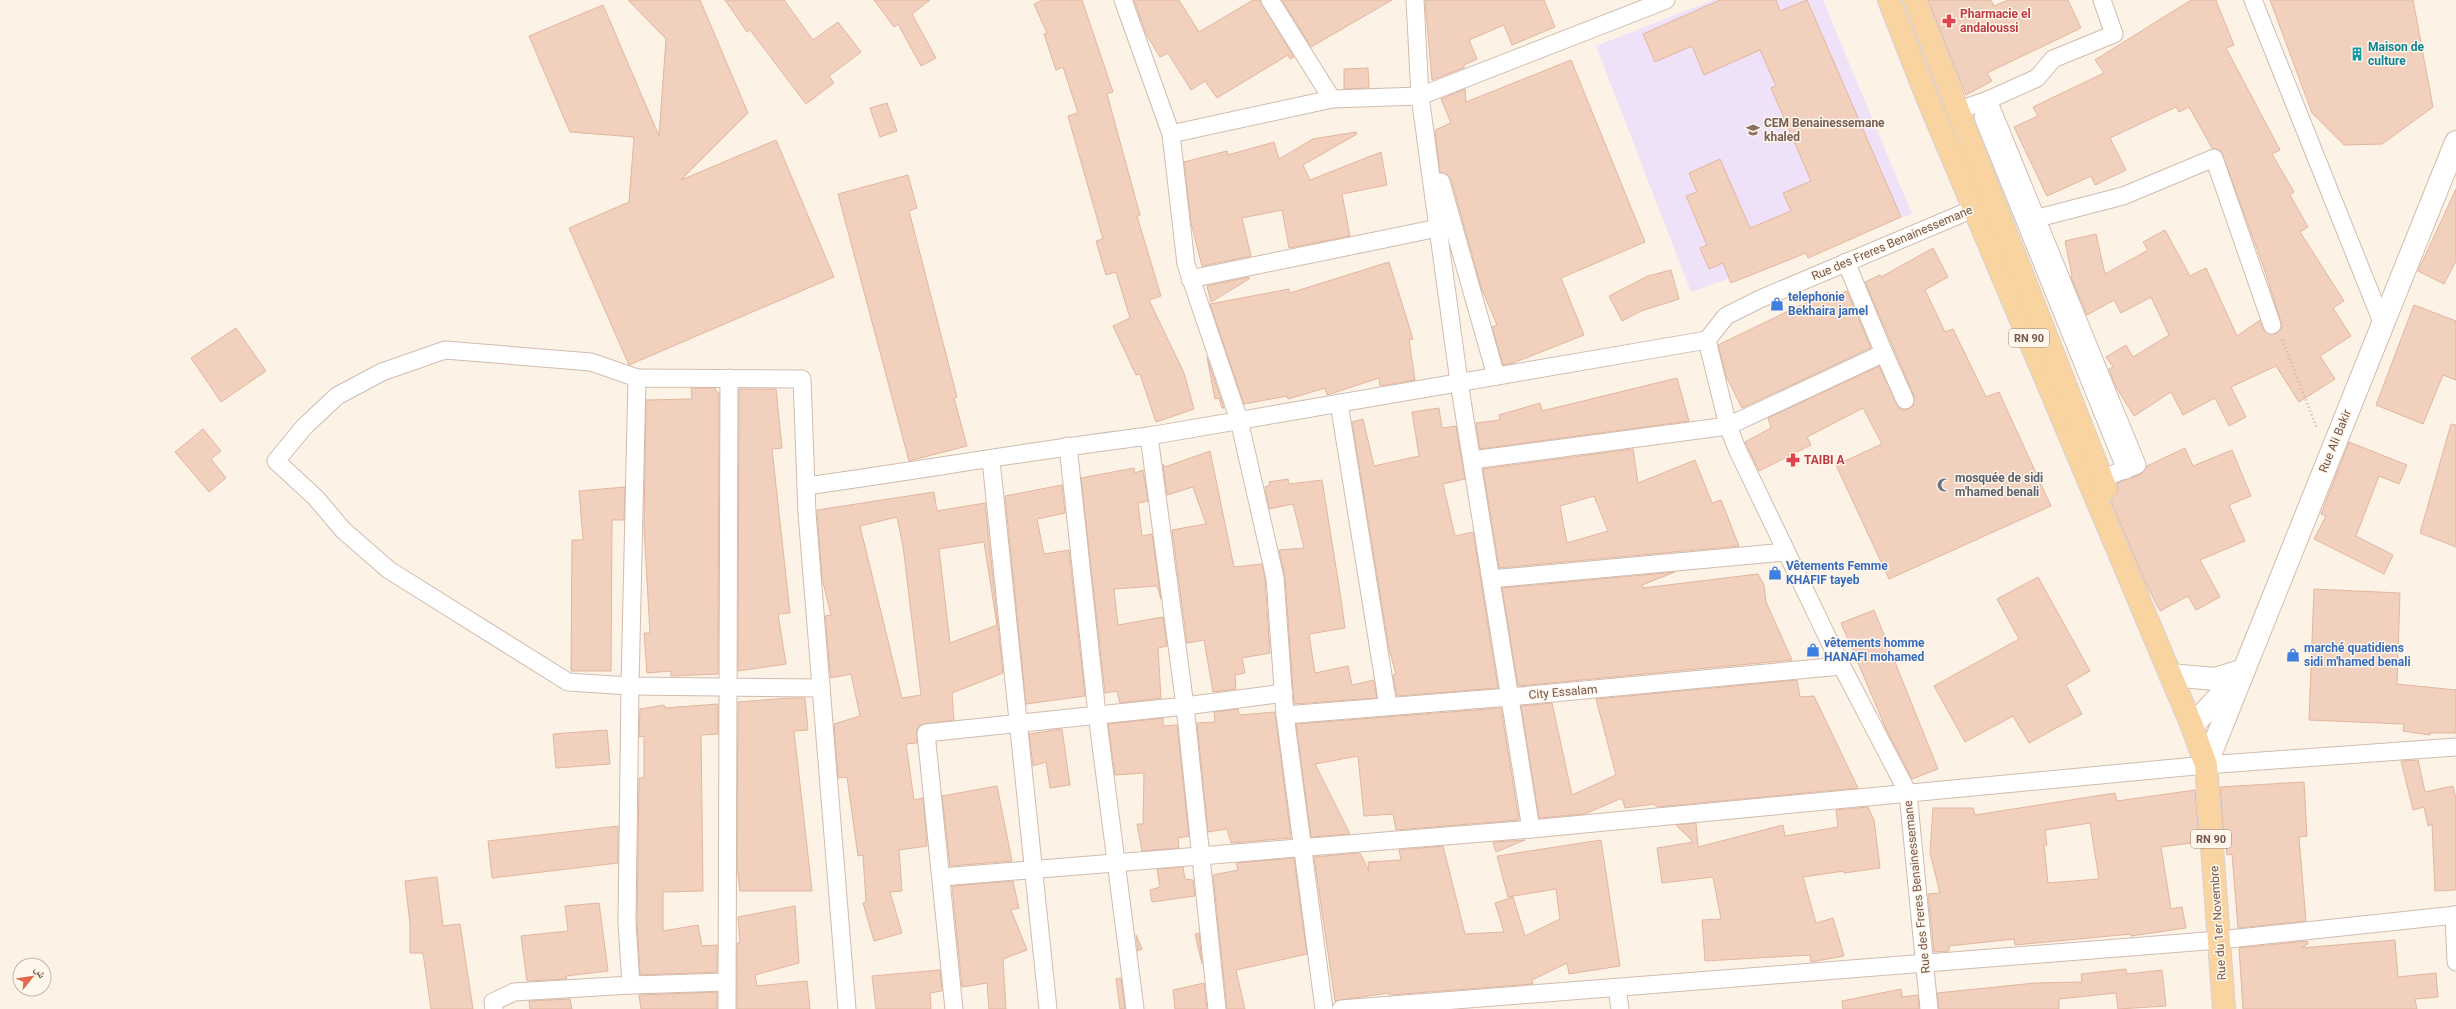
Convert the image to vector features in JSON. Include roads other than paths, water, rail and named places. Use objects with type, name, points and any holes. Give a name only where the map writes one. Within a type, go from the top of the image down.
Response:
[{"type":"main road","name":"RN 90","points":[[1889,0],[1974,208],[2170,675]]},
{"type":"main road","name":"RN 90","points":[[1915,0],[1975,104],[1994,200],[2103,478],[2170,675]]},
{"type":"main road","name":"Rue du 1er Novembre","points":[[2170,675],[2192,726],[2206,765],[2224,1009]]},
{"type":"street","points":[[1123,0],[1171,134],[1186,264],[1238,420],[1274,578],[1285,715],[1324,1009]]},
{"type":"street","points":[[1270,0],[1332,99]]},
{"type":"street","points":[[1415,0],[1420,96],[1459,382],[1531,829]]},
{"type":"street","points":[[1171,134],[1332,99],[1420,96],[1666,0]]},
{"type":"street","points":[[1975,104],[2037,78],[2053,59],[2114,34],[2102,0]]},
{"type":"street","points":[[2254,0],[2382,322]]},
{"type":"street","points":[[1975,104],[2038,218],[2137,465],[2103,478]]},
{"type":"street","points":[[1975,104],[2126,470]]},
{"type":"street","points":[[1424,122],[1496,376]]},
{"type":"street","name":"Rue Ali Bakir","points":[[2192,726],[2244,670],[2328,456],[2456,142]]},
{"type":"street","points":[[2038,218],[2123,196],[2214,158],[2272,325]]},
{"type":"street","name":"Rue des Freres Benainessemane","points":[[1929,1009],[1908,793],[1841,666],[1728,426],[1707,340],[1726,316],[1760,299],[1994,200]]},
{"type":"street","points":[[1190,279],[1438,228]]},
{"type":"street","points":[[1846,262],[1905,400]]},
{"type":"street","points":[[806,486],[991,460],[1068,446],[1149,436],[1707,340]]},
{"type":"street","points":[[821,688],[630,686],[568,682],[389,570],[343,530],[316,498],[276,461],[304,427],[337,396],[382,372],[445,350],[590,362],[637,378],[802,379],[806,486],[847,1009]]},
{"type":"street","points":[[1472,460],[1728,426],[1884,353]]},
{"type":"street","points":[[631,985],[627,922],[630,686],[637,378]]},
{"type":"street","points":[[727,1009],[730,687],[729,378]]},
{"type":"street","points":[[1339,403],[1388,706]]},
{"type":"street","points":[[1149,436],[1185,706],[1217,1009]]},
{"type":"street","points":[[1068,446],[1097,714],[1135,1009]]},
{"type":"street","points":[[991,460],[1020,723],[1033,869],[1048,1009]]},
{"type":"street","points":[[1491,579],[1786,552]]},
{"type":"street","name":"City Essalam","points":[[1285,715],[1509,697],[1841,666]]},
{"type":"street","points":[[2170,675],[2215,679],[2244,670]]},
{"type":"street","points":[[2206,765],[2244,670]]},
{"type":"street","points":[[954,1009],[942,876],[926,732],[1185,706],[1284,693]]},
{"type":"street","points":[[942,876],[1117,863],[1302,846],[1531,829],[2206,765],[2456,747]]},
{"type":"street","points":[[1341,1009],[2219,940],[2455,915],[2456,962]]},
{"type":"street","points":[[494,1009],[493,1002],[514,992],[631,985],[727,982]]},
{"type":"street","points":[[1617,988],[1620,1009]]},
{"type":"place","name":"Pharmacie el andaloussi","points":[[1949,21]]},
{"type":"place","name":"Maison de culture","points":[[2357,54]]},
{"type":"place","name":"CEM Benainessemane khaled","points":[[1753,130]]},
{"type":"place","name":"telephonie Bekhaira jamel","points":[[1777,304]]},
{"type":"place","name":"TAIBI A","points":[[1793,460]]},
{"type":"place","name":"mosquée de sidi m'hamed benali","points":[[1944,485]]},
{"type":"place","name":"Vêtements Femme KHAFIF tayeb","points":[[1775,573]]},
{"type":"place","name":"vêtements homme HANAFI mohamed","points":[[1813,650]]},
{"type":"place","name":"marché quatidiens sidi m'hamed benali","points":[[2293,655]]}]
